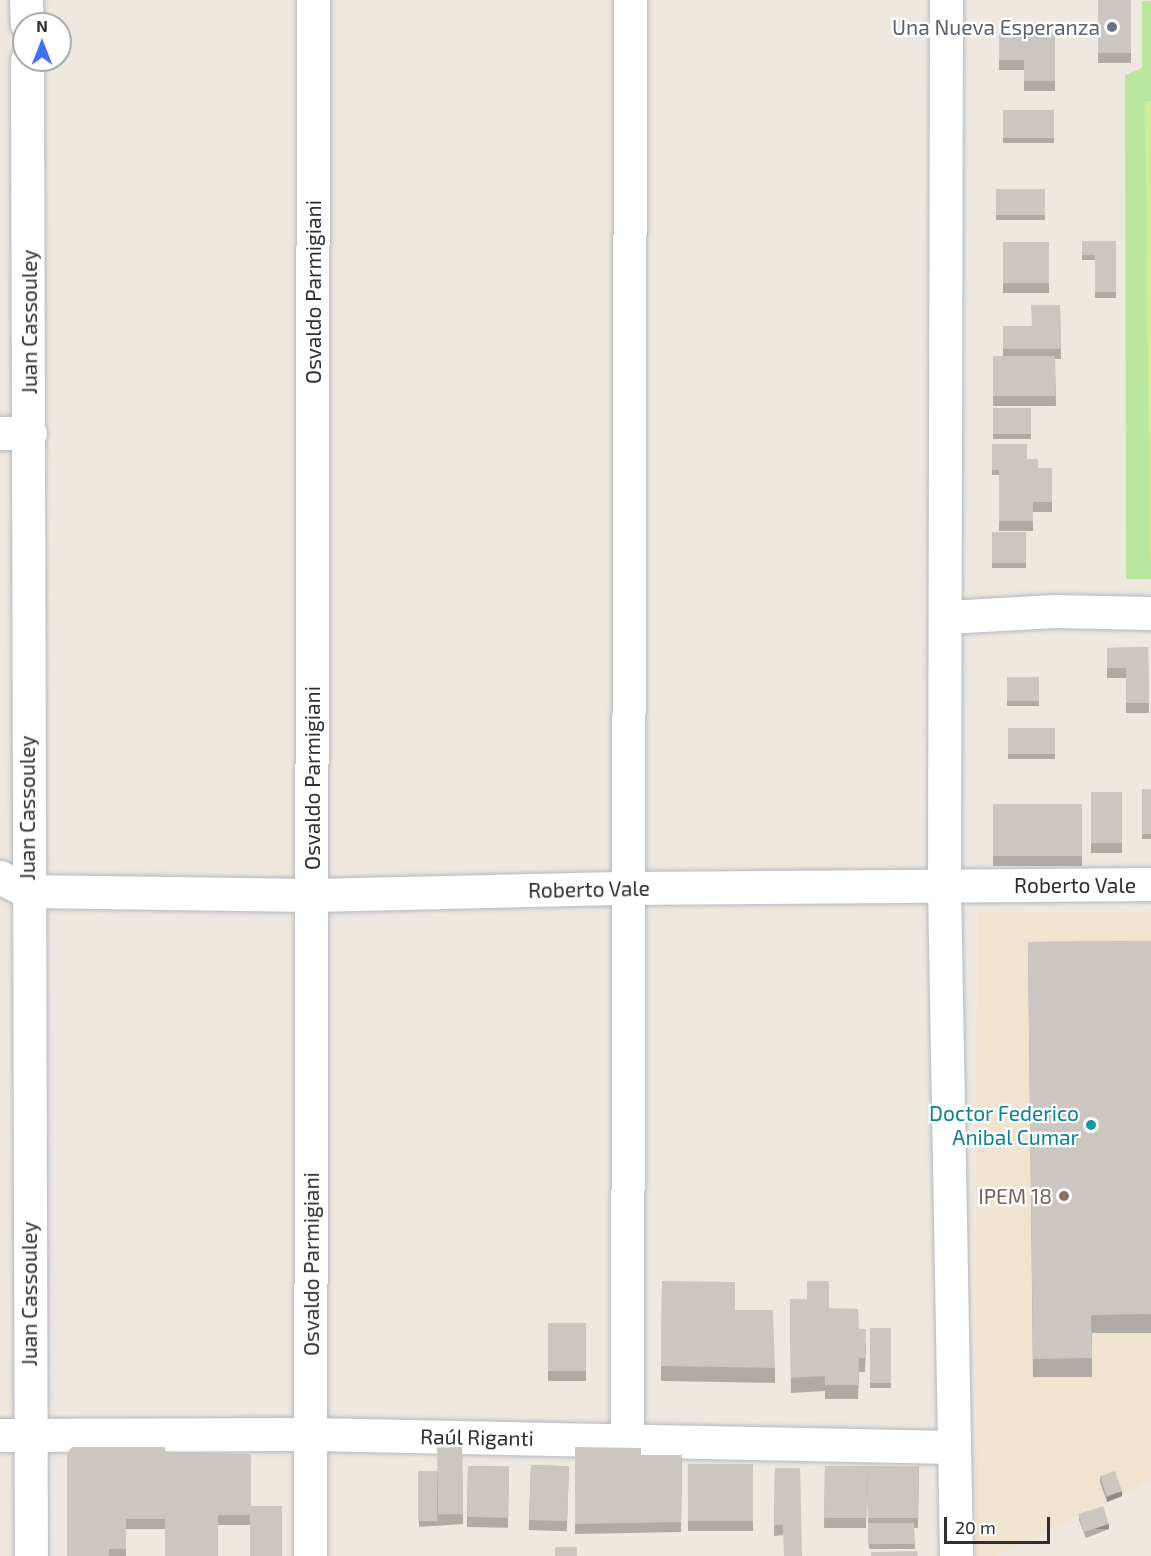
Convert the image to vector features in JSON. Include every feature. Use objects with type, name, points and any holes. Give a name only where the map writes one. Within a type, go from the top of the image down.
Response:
[{"type":"street","name":"Osvaldo Parmigiani","points":[[310,1556],[313,0]]},
{"type":"street","points":[[627,1439],[630,0]]},
{"type":"street","points":[[946,0],[944,886],[956,1556]]},
{"type":"street","name":"Juan Cassouley","points":[[27,72],[15,433],[13,884],[15,1435],[31,1556]]},
{"type":"street","points":[[946,617],[1055,611],[1151,613]]},
{"type":"street","name":"Roberto Vale","points":[[13,884],[312,895],[628,888],[1151,884]]},
{"type":"street","name":"Raúl Riganti","points":[[15,1435],[311,1434],[953,1447]]},
{"type":"shaded area","name":"IPEM 18","points":[[977,912],[1151,912],[1151,1480],[997,1556],[976,1556]]},
{"type":"green space","points":[[1142,1],[1151,1],[1151,579],[1126,579],[1125,75],[1142,68]]},
{"type":"green space","points":[[1145,101],[1151,101],[1151,559],[1150,559]]},
{"type":"building","points":[[1098,0],[1131,0],[1131,53],[1098,53]]},
{"type":"building","points":[[999,33],[1055,33],[1055,81],[1024,81],[1024,60],[999,60]]},
{"type":"building","points":[[1003,110],[1054,110],[1054,138],[1003,138]]},
{"type":"building","points":[[996,189],[1045,189],[1045,215],[996,215]]},
{"type":"building","points":[[1082,241],[1116,241],[1116,292],[1095,292],[1095,255],[1082,255]]},
{"type":"building","points":[[1003,242],[1049,242],[1049,283],[1003,283]]},
{"type":"building","points":[[1031,305],[1060,305],[1061,349],[1003,349],[1003,326],[1032,326]]},
{"type":"building","points":[[993,356],[1055,356],[1055,396],[993,396]]},
{"type":"building","points":[[993,408],[1031,408],[1031,434],[993,434]]},
{"type":"building","points":[[992,444],[1027,444],[1027,459],[1038,459],[1038,468],[992,470]]},
{"type":"building","points":[[999,468],[1052,468],[1052,502],[1033,502],[1033,521],[999,521]]},
{"type":"building","points":[[992,532],[1026,532],[1026,563],[992,563]]},
{"type":"building","points":[[1148,647],[1149,703],[1126,703],[1126,668],[1107,668],[1107,648]]},
{"type":"building","points":[[1007,677],[1039,677],[1039,701],[1007,701]]},
{"type":"building","points":[[1008,728],[1055,728],[1055,754],[1008,754]]},
{"type":"building","points":[[1142,789],[1151,789],[1151,834],[1142,834]]},
{"type":"building","points":[[1091,792],[1122,792],[1122,843],[1091,843]]},
{"type":"building","points":[[993,804],[1082,804],[1082,856],[993,856]]},
{"type":"building","name":"Doctor Federico Anibal Cumar","points":[[1151,941],[1151,1314],[1091,1315],[1092,1358],[1033,1359],[1028,942]]},
{"type":"building","points":[[662,1281],[735,1282],[735,1310],[773,1310],[775,1368],[661,1366]]},
{"type":"building","points":[[807,1281],[829,1281],[829,1308],[858,1309],[859,1329],[866,1329],[865,1358],[859,1358],[858,1385],[825,1385],[825,1376],[791,1378],[790,1299],[807,1299]]},
{"type":"building","points":[[548,1323],[586,1323],[586,1371],[548,1371]]},
{"type":"building","points":[[870,1328],[891,1328],[891,1383],[870,1383]]},
{"type":"building","points":[[72,1447],[165,1447],[166,1453],[251,1454],[251,1506],[282,1506],[282,1556],[250,1556],[250,1515],[218,1515],[218,1556],[165,1556],[165,1519],[126,1519],[126,1549],[109,1549],[109,1556],[67,1556],[67,1453]]},
{"type":"building","points":[[437,1447],[462,1447],[463,1514],[438,1514]]},
{"type":"building","points":[[575,1447],[641,1448],[641,1455],[682,1455],[681,1522],[575,1524]]},
{"type":"building","points":[[688,1464],[753,1464],[753,1521],[688,1521]]},
{"type":"building","points":[[531,1465],[569,1466],[567,1521],[529,1520]]},
{"type":"building","points":[[468,1466],[509,1467],[508,1518],[467,1517]]},
{"type":"building","points":[[825,1466],[919,1466],[918,1518],[868,1518],[867,1473],[866,1518],[824,1518]]},
{"type":"building","points":[[775,1468],[800,1468],[802,1556],[784,1556],[783,1525],[774,1525]]},
{"type":"building","points":[[418,1471],[437,1471],[437,1521],[418,1521]]},
{"type":"building","points":[[1115,1471],[1122,1491],[1107,1496],[1100,1476]]},
{"type":"building","points":[[1103,1506],[1109,1524],[1084,1532],[1078,1514]]},
{"type":"building","points":[[868,1523],[914,1523],[914,1544],[868,1544]]},
{"type":"building","points":[[555,1547],[577,1547],[577,1556],[555,1556]]},
{"type":"building","points":[[917,1551],[918,1556],[871,1556],[871,1552]]},
{"type":"place","name":"Una Nueva Esperanza","points":[[1112,27]]},
{"type":"place","name":"Doctor Federico Anibal Cumar","points":[[1091,1125]]},
{"type":"place","name":"IPEM 18","points":[[1064,1196]]}]
